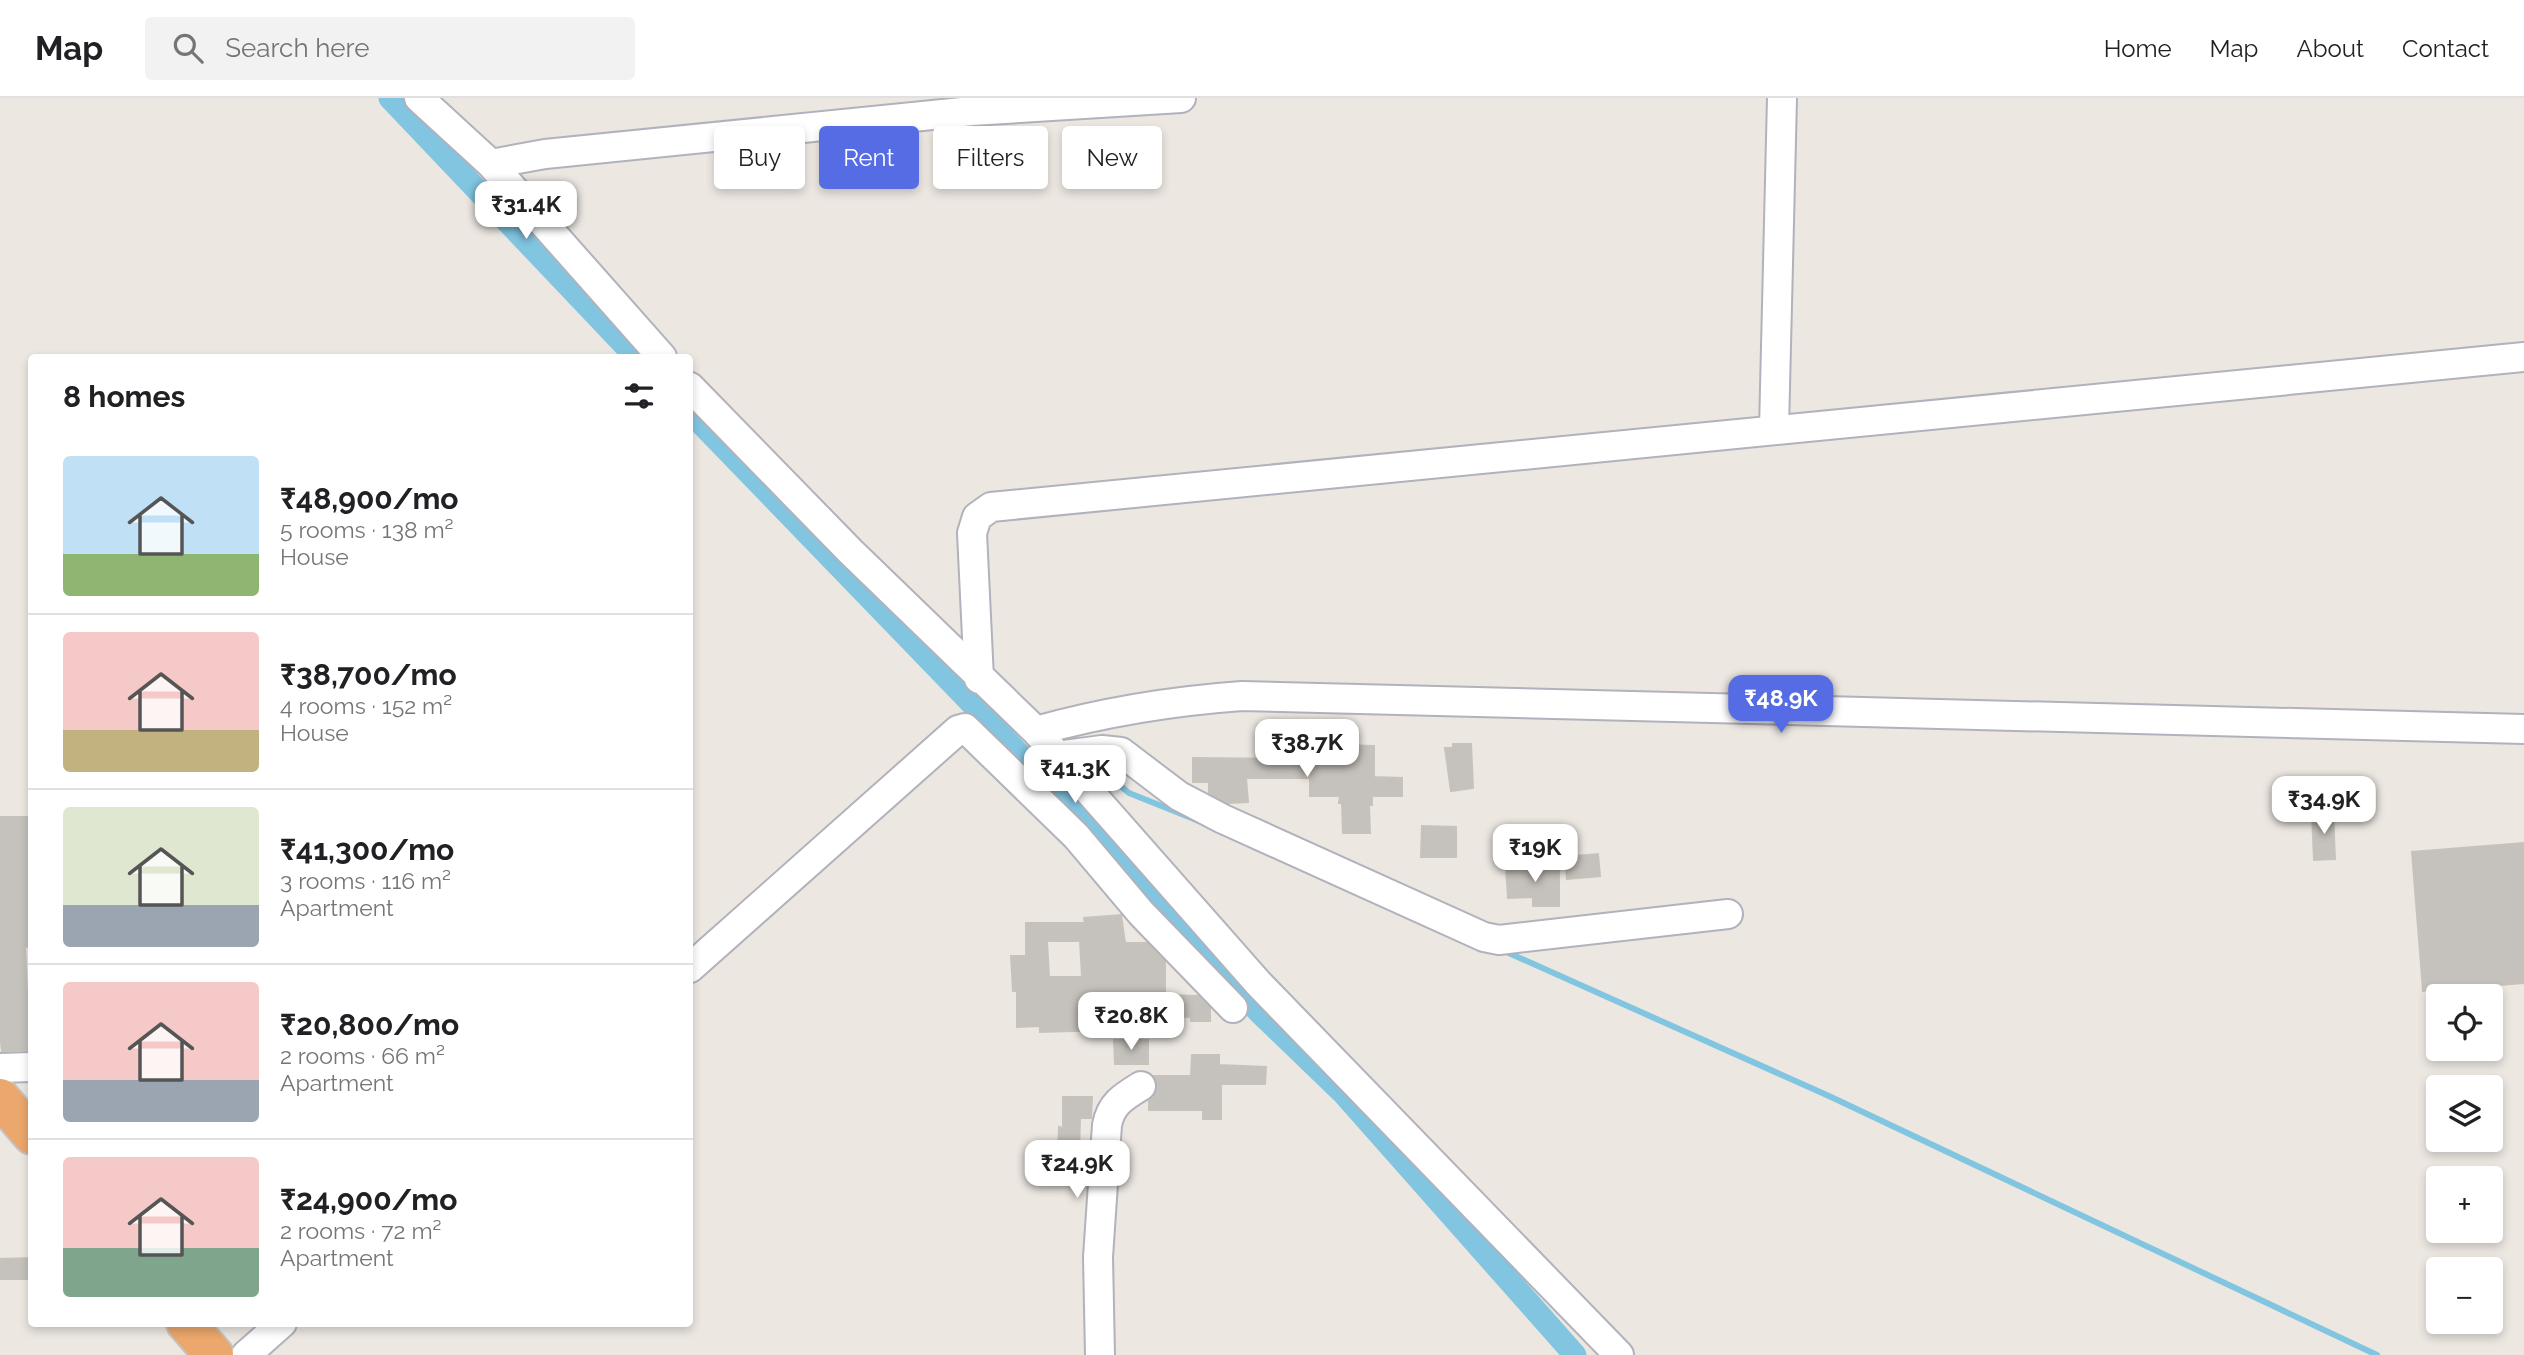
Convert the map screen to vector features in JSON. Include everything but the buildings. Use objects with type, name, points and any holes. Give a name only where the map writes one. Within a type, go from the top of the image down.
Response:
[{"type":"highway","points":[[0,1098],[28,1130]]},
{"type":"highway","points":[[190,1327],[214,1355]]},
{"type":"street","points":[[419,98],[491,164],[659,354]]},
{"type":"street","points":[[491,164],[545,154],[972,111],[1181,98]]},
{"type":"street","points":[[1774,429],[1782,98]]},
{"type":"street","points":[[979,679],[972,533],[977,517],[991,507],[2524,356]]},
{"type":"street","points":[[693,390],[979,679],[1036,731],[1283,1010],[1619,1355]]},
{"type":"street","points":[[1036,731],[1091,716],[1194,699],[1242,695],[2524,729]]},
{"type":"street","points":[[693,965],[962,728],[968,730],[1076,836],[1141,913],[1233,1008]]},
{"type":"street","points":[[1057,756],[1102,750],[1121,752],[1179,796],[1212,813],[1290,851],[1484,937],[1499,940],[1728,914]]},
{"type":"street","points":[[1076,836],[1105,811]]},
{"type":"street","points":[[0,1068],[28,1067]]},
{"type":"street","points":[[1100,1355],[1098,1257],[1107,1125],[1115,1103],[1141,1086]]},
{"type":"street","points":[[246,1355],[278,1327]]},
{"type":"waterway","points":[[390,98],[633,354]]},
{"type":"waterway","points":[[693,415],[982,714],[1260,1013],[1343,1093],[1575,1355]]},
{"type":"waterway","points":[[1090,764],[1093,763],[1129,793],[1199,821]]},
{"type":"waterway","points":[[1502,950],[1829,1096],[2377,1355]]}]
